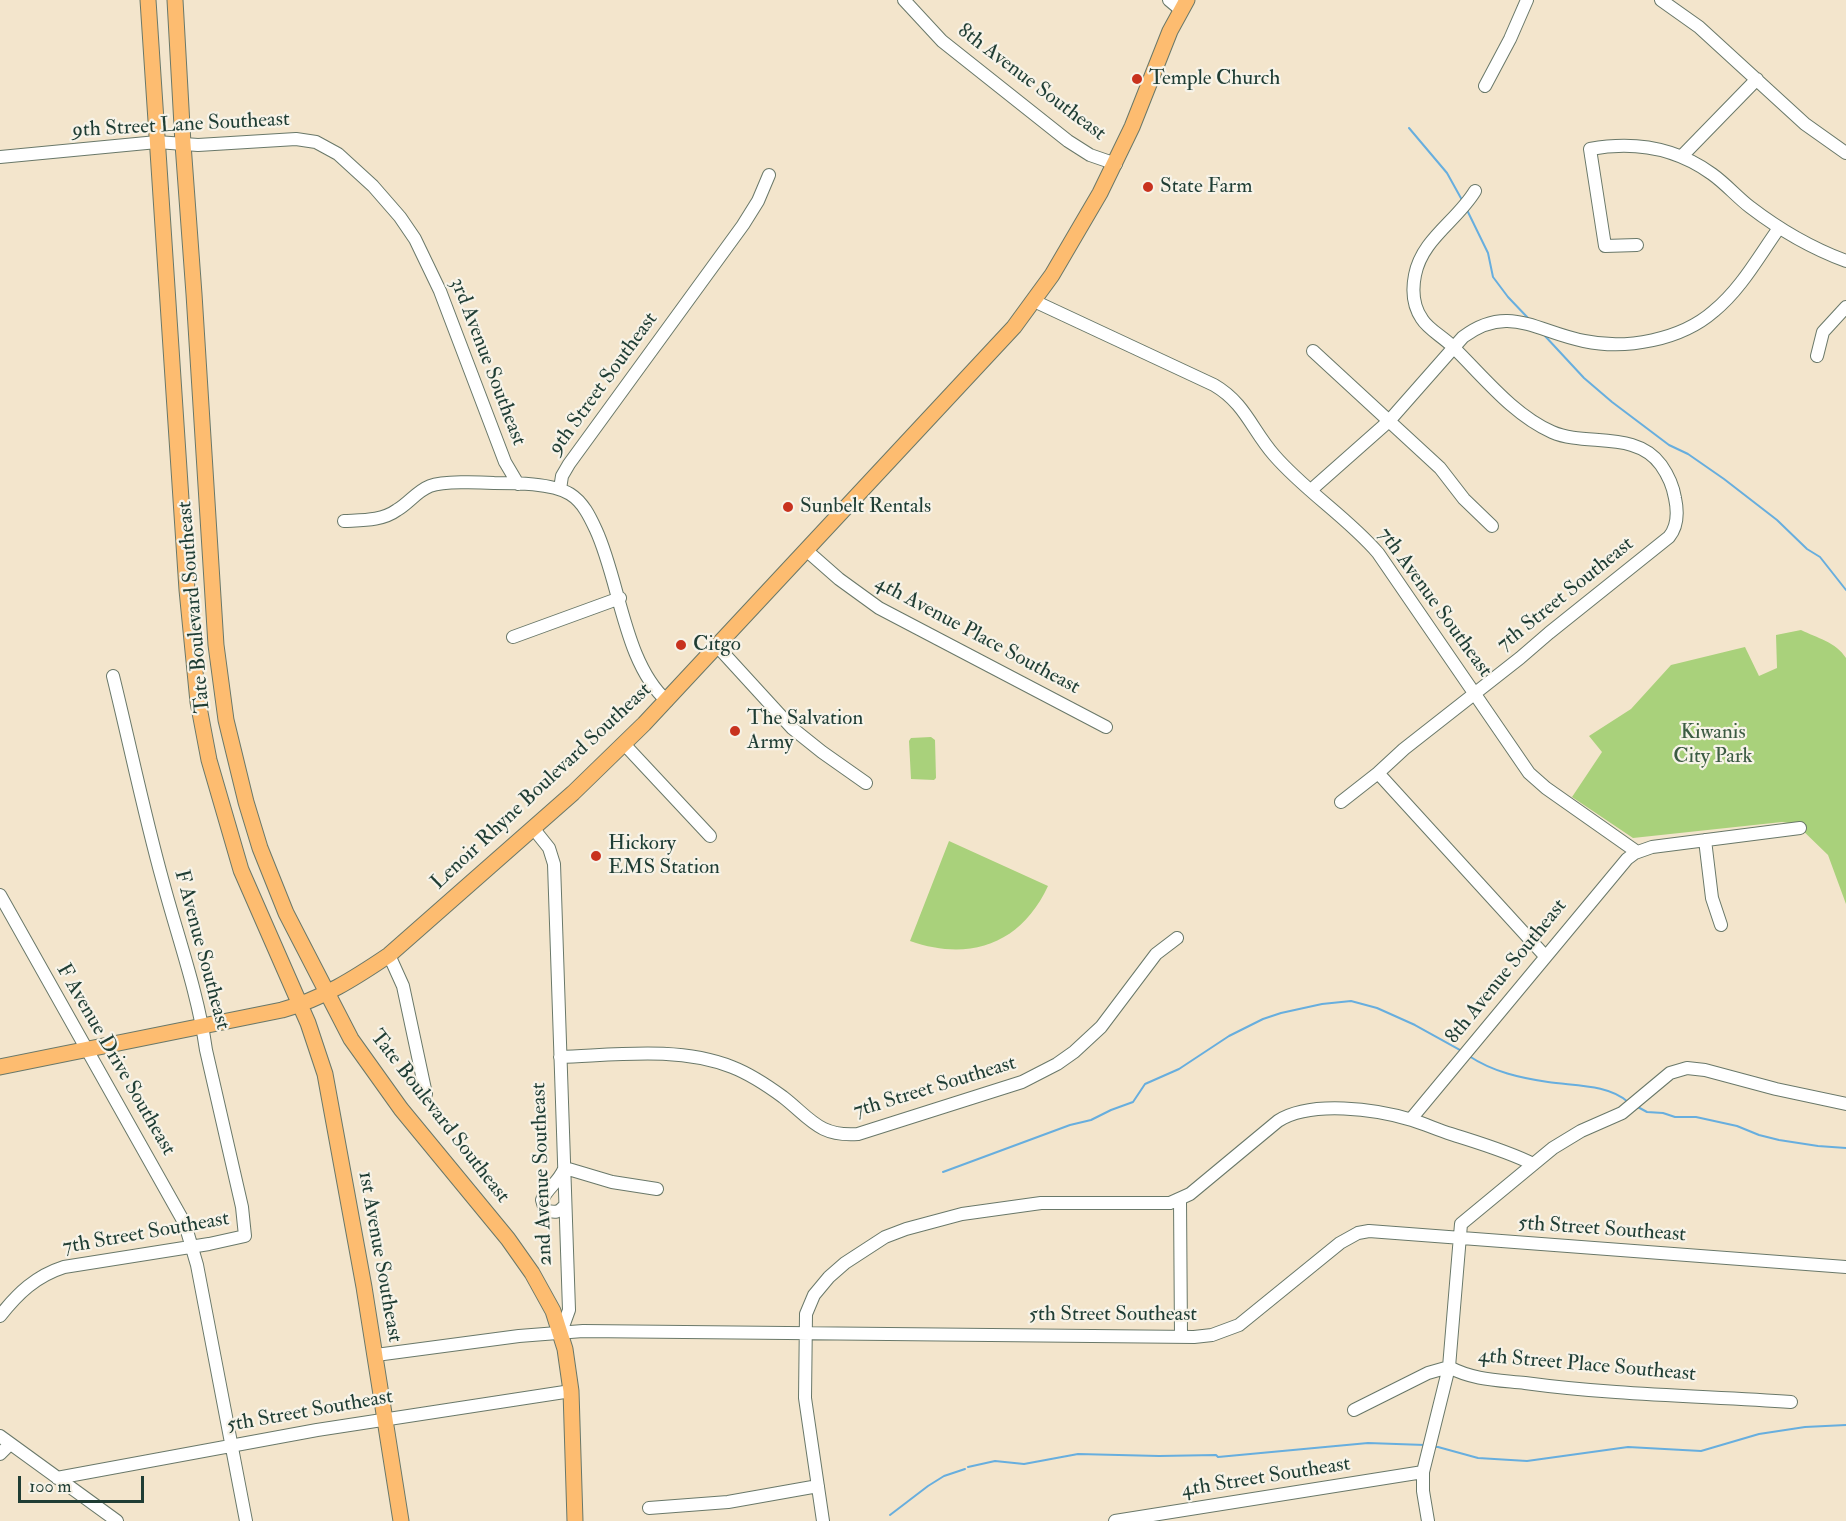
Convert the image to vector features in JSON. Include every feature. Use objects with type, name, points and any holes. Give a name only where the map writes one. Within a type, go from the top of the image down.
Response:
[{"type":"main road","name":"Tate Boulevard Southeast","points":[[148,0],[187,590],[198,702],[209,760],[241,870],[301,1005]]},
{"type":"main road","name":"Tate Boulevard Southeast","points":[[175,0],[216,645],[226,720],[246,802],[260,848],[285,913],[351,1039],[384,1088],[495,1222],[520,1256],[546,1296],[561,1332]]},
{"type":"main road","name":"Lenoir Rhyne Boulevard Southeast","points":[[0,1067],[301,1005],[326,994],[389,955],[533,828],[667,701],[993,351],[1034,301],[1069,249],[1116,164],[1179,3]]},
{"type":"main road","name":"1st Avenue Southeast","points":[[301,1005],[320,1055],[328,1084],[376,1355],[401,1521]]},
{"type":"main road","name":"2nd Avenue Southeast","points":[[561,1332],[571,1391],[575,1521]]},
{"type":"street","name":"8th Avenue Southeast","points":[[904,0],[936,36],[1068,141],[1090,155],[1116,164]]},
{"type":"street","points":[[1485,86],[1510,39],[1527,0]]},
{"type":"street","points":[[1661,0],[1699,27],[1805,124],[1846,153]]},
{"type":"street","points":[[1682,156],[1757,79]]},
{"type":"street","name":"9th Street Lane Southeast","points":[[0,157],[157,142],[222,144],[296,139],[316,142],[351,163],[374,186],[400,217],[422,253]]},
{"type":"street","points":[[1637,245],[1605,246],[1590,149],[1613,145],[1636,146],[1682,156],[1713,175],[1748,206],[1779,228],[1846,261]]},
{"type":"street","name":"9th Street Southeast","points":[[344,521],[389,515],[424,489],[437,484],[518,484],[560,489],[562,476],[569,464],[743,225],[758,201],[769,175]]},
{"type":"street","points":[[1454,347],[1420,317],[1414,299],[1414,278],[1418,263],[1427,247],[1462,210],[1475,191]]},
{"type":"street","points":[[1311,490],[1389,421],[1463,337],[1473,330],[1486,323],[1501,320],[1521,321],[1598,344],[1641,341],[1679,332],[1703,320],[1724,303],[1779,228]]},
{"type":"street","name":"3rd Avenue Southeast","points":[[422,253],[440,291],[505,462],[518,484]]},
{"type":"street","name":"7th Avenue Southeast","points":[[1034,301],[1223,390],[1242,408],[1272,453],[1357,530],[1378,553],[1529,773],[1546,788],[1637,852]]},
{"type":"street","points":[[1817,356],[1823,332],[1846,307]]},
{"type":"street","name":"7th Street Southeast","points":[[1341,802],[1669,537],[1674,530],[1677,514],[1675,495],[1666,472],[1651,454],[1628,443],[1568,438],[1542,427],[1526,417],[1454,347]]},
{"type":"street","points":[[1313,351],[1440,468],[1464,499],[1492,526]]},
{"type":"street","points":[[560,489],[579,501],[593,524],[606,554],[630,638],[646,675],[658,693],[667,701]]},
{"type":"street","name":"4th Avenue Place Southeast","points":[[806,550],[839,579],[879,608],[1106,727]]},
{"type":"street","points":[[513,637],[620,598]]},
{"type":"street","points":[[717,646],[792,728],[866,783]]},
{"type":"street","name":"F Avenue Southeast","points":[[113,676],[162,879],[203,1026],[206,1050],[242,1207],[245,1236]]},
{"type":"street","points":[[624,744],[710,836]]},
{"type":"street","points":[[1378,773],[1545,956]]},
{"type":"street","name":"2nd Avenue Southeast","points":[[533,828],[549,848],[554,864],[569,1310],[561,1332]]},
{"type":"street","points":[[1637,852],[1705,840],[1800,828]]},
{"type":"street","points":[[1705,840],[1712,898],[1721,924]]},
{"type":"street","name":"8th Avenue Southeast","points":[[1411,1119],[1613,873],[1637,852]]},
{"type":"street","name":"F Avenue Drive Southeast","points":[[0,895],[176,1206],[192,1246]]},
{"type":"street","name":"7th Street Southeast","points":[[560,1057],[666,1054],[701,1057],[734,1067],[758,1080],[785,1099],[802,1116],[825,1130],[836,1134],[858,1134],[1022,1082],[1057,1064],[1101,1027],[1156,954],[1177,938]]},
{"type":"street","points":[[389,955],[403,986],[426,1094]]},
{"type":"street","points":[[1428,1521],[1423,1491],[1423,1472],[1449,1367],[1461,1224],[1533,1164],[1571,1136],[1622,1113],[1670,1073],[1687,1068],[1705,1070],[1776,1089],[1846,1104]]},
{"type":"street","points":[[823,1521],[805,1398],[806,1314],[809,1303],[829,1277],[866,1248],[906,1229],[962,1214],[1019,1204],[1162,1203],[1180,1200],[1278,1121],[1293,1113],[1309,1110],[1346,1109],[1411,1119],[1515,1155],[1533,1164]]},
{"type":"street","points":[[565,1205],[555,1213],[545,1210],[542,1200],[546,1191],[560,1179],[565,1168],[612,1182],[657,1189]]},
{"type":"street","points":[[1180,1200],[1181,1336]]},
{"type":"street","name":"5th Street Southeast","points":[[376,1355],[561,1332],[1212,1335],[1239,1325],[1340,1243],[1358,1233],[1369,1231],[1846,1267]]},
{"type":"street","name":"7th Street Southeast","points":[[0,1316],[26,1288],[51,1271],[245,1236]]},
{"type":"street","points":[[192,1246],[246,1521]]},
{"type":"street","name":"4th Street Place Southeast","points":[[1354,1410],[1428,1373],[1449,1367],[1462,1374],[1483,1380],[1554,1388],[1791,1402]]},
{"type":"street","name":"5th Street Southeast","points":[[57,1478],[232,1445],[571,1391]]},
{"type":"street","points":[[0,1454],[5,1440],[117,1521]]},
{"type":"street","name":"4th Street Southeast","points":[[1115,1521],[1181,1516],[1423,1472]]},
{"type":"street","points":[[649,1508],[728,1502],[818,1486]]},
{"type":"green space","name":"Kiwanis City Park","points":[[1801,630],[1832,644],[1846,658],[1846,904],[1828,855],[1796,824],[1782,822],[1633,838],[1572,797],[1602,752],[1589,736],[1631,709],[1671,665],[1745,647],[1759,676],[1777,668],[1776,635]]},
{"type":"green space","points":[[931,737],[935,740],[936,778],[934,780],[911,779],[909,741],[911,738]]},
{"type":"green space","points":[[949,841],[1048,886],[1037,906],[1023,922],[1008,934],[991,943],[973,948],[953,949],[932,947],[910,941]]},
{"type":"waterway","points":[[1409,128],[1447,173],[1462,200]]},
{"type":"waterway","points":[[1467,210],[1488,253],[1493,277],[1528,318]]},
{"type":"waterway","points":[[1545,336],[1584,378],[1612,402],[1669,445],[1688,454],[1724,479],[1777,520],[1807,549],[1820,557],[1846,590]]},
{"type":"waterway","points":[[943,1172],[1070,1125],[1091,1120],[1133,1102],[1145,1084],[1179,1069],[1229,1036],[1281,1013],[1322,1004],[1351,1001],[1377,1008],[1415,1025],[1462,1051]]},
{"type":"waterway","points":[[1469,1056],[1507,1074],[1601,1089],[1620,1096],[1628,1102]]},
{"type":"waterway","points":[[1636,1106],[1647,1112],[1663,1113],[1675,1117],[1696,1117],[1737,1126],[1779,1140],[1846,1148]]},
{"type":"waterway","points":[[1433,1447],[1478,1458],[1527,1461],[1628,1447],[1701,1451],[1759,1434],[1805,1427],[1846,1425]]},
{"type":"waterway","points":[[968,1467],[995,1461],[1024,1464],[1078,1454],[1216,1455],[1218,1457],[1368,1443],[1425,1445]]},
{"type":"waterway","points":[[890,1515],[944,1476],[965,1469]]},
{"type":"place","name":"Temple Church","points":[[1137,79]]},
{"type":"place","name":"State Farm","points":[[1148,187]]},
{"type":"place","name":"Sunbelt Rentals","points":[[788,507]]},
{"type":"place","name":"Citgo","points":[[681,645]]},
{"type":"place","name":"The Salvation Army","points":[[735,731]]},
{"type":"place","name":"Hickory EMS Station","points":[[596,856]]}]
